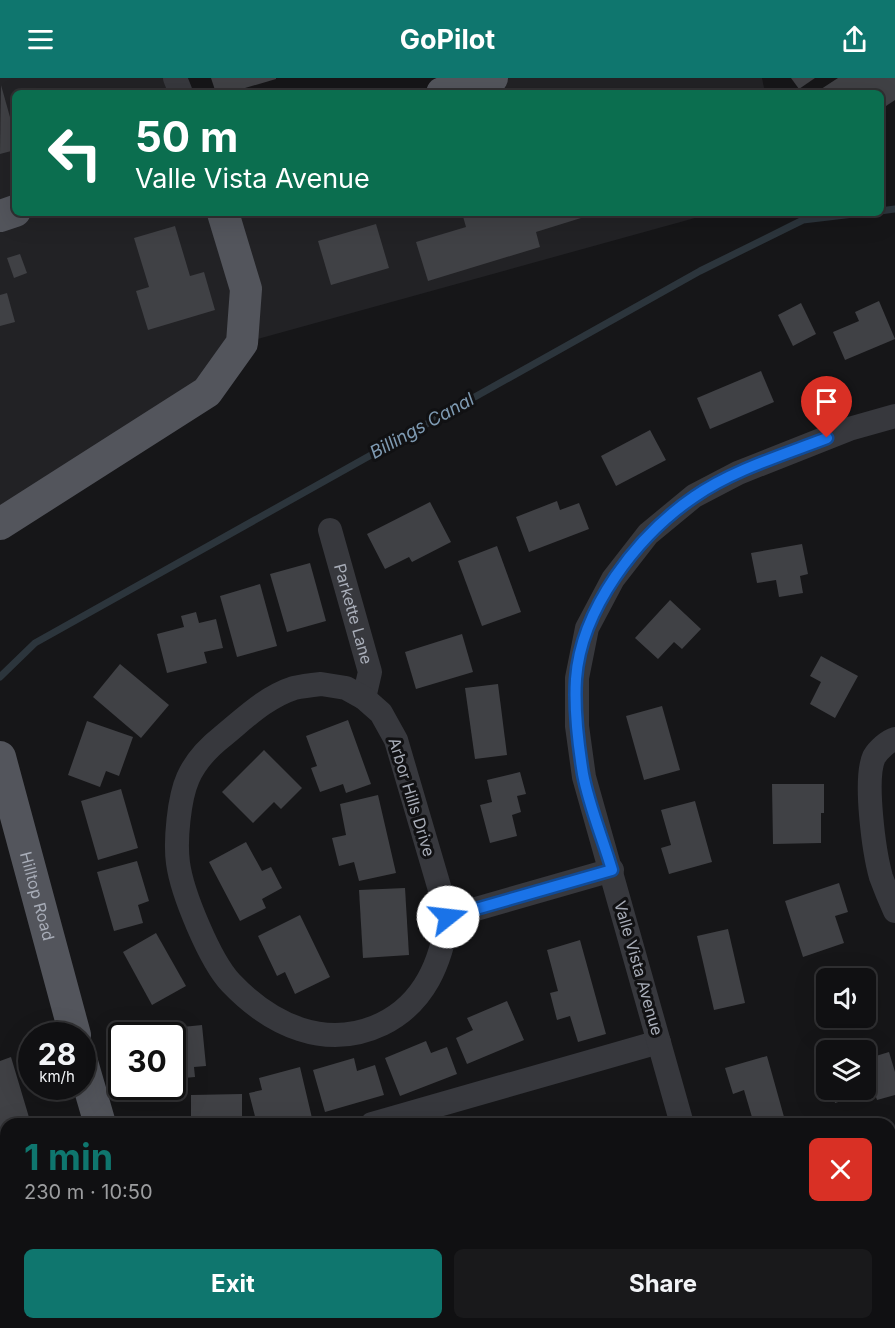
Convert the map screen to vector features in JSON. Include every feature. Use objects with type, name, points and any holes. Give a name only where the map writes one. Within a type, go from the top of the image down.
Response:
[{"type":"main road","points":[[451,90],[481,80]]},
{"type":"main road","points":[[0,524],[207,392],[242,343],[246,289],[224,216]]},
{"type":"main road","name":"Hilltop Road","points":[[0,757],[71,1022]]},
{"type":"main road","points":[[93,1100],[98,1118]]},
{"type":"street","name":"Valle Vista Avenue","points":[[680,1118],[584,777],[577,726],[576,678],[587,628],[613,579],[648,534],[694,496],[738,473],[849,429],[895,417]]},
{"type":"street","name":"Parkette Lane","points":[[330,530],[370,672],[364,698]]},
{"type":"street","name":"Arbor Hills Drive","points":[[321,684],[346,688],[364,698],[381,713],[396,740],[448,917],[443,946],[435,970],[411,1005],[393,1019],[372,1029],[351,1035],[310,1033],[291,1026],[261,1008],[230,982],[196,922],[178,863],[178,820],[188,778],[200,758],[252,711],[278,695],[296,688],[321,684]]},
{"type":"street","points":[[895,739],[875,755],[869,776],[875,852],[881,877],[895,911]]},
{"type":"street","points":[[448,917],[612,870]]},
{"type":"street","points":[[393,1118],[659,1042]]},
{"type":"shaded area","points":[[0,78],[175,78],[180,90],[12,90],[12,216],[702,216],[243,343],[207,392],[0,524]]},
{"type":"shaded area","points":[[492,78],[762,78],[764,90],[447,90]]},
{"type":"building","points":[[211,78],[276,78],[238,90],[215,90]]},
{"type":"building","points":[[791,78],[815,78],[799,89]]},
{"type":"building","points":[[838,78],[895,78],[895,100],[884,107],[884,90],[820,90]]},
{"type":"building","points":[[1,85],[12,124],[12,151],[0,154]]},
{"type":"building","points":[[463,216],[581,216],[581,218],[536,232],[540,247],[428,281],[416,242],[466,227]]},
{"type":"building","points":[[376,224],[389,268],[331,285],[318,241]]},
{"type":"building","points":[[175,226],[190,276],[204,272],[215,310],[148,330],[136,291],[149,287],[134,238]]},
{"type":"building","points":[[20,254],[27,273],[14,278],[7,258]]},
{"type":"building","points":[[7,293],[15,322],[0,326],[0,295]]},
{"type":"building","points":[[879,301],[895,339],[845,360],[833,332],[859,321],[855,312]]},
{"type":"building","points":[[801,303],[816,334],[793,346],[778,315]]},
{"type":"building","points":[[761,371],[774,402],[710,429],[697,398]]},
{"type":"building","points":[[650,430],[666,460],[616,486],[601,456]]},
{"type":"building","points":[[557,501],[560,510],[579,503],[589,529],[529,552],[516,517]]},
{"type":"building","points":[[430,502],[451,542],[412,562],[409,557],[385,569],[367,534]]},
{"type":"building","points":[[802,544],[808,574],[800,576],[803,593],[779,597],[776,580],[757,583],[751,553]]},
{"type":"building","points":[[497,546],[521,612],[482,626],[458,561]]},
{"type":"building","points":[[310,563],[326,621],[287,632],[270,574]]},
{"type":"building","points":[[260,584],[277,646],[237,657],[220,596]]},
{"type":"building","points":[[670,600],[701,629],[682,649],[674,642],[658,659],[635,638]]},
{"type":"building","points":[[196,612],[199,623],[216,619],[223,648],[204,652],[207,663],[167,673],[157,634],[184,627],[181,616]]},
{"type":"building","points":[[462,634],[473,672],[416,689],[405,652]]},
{"type":"building","points":[[821,656],[858,676],[835,718],[810,704],[821,682],[810,676]]},
{"type":"building","points":[[120,664],[169,705],[141,738],[93,697]]},
{"type":"building","points":[[498,684],[507,755],[475,759],[465,688]]},
{"type":"building","points":[[662,706],[680,770],[644,780],[626,716]]},
{"type":"building","points":[[348,720],[371,784],[346,793],[343,784],[320,792],[311,768],[317,766],[306,736]]},
{"type":"building","points":[[87,721],[133,737],[119,776],[106,771],[100,787],[68,775]]},
{"type":"building","points":[[264,750],[302,788],[281,809],[274,802],[253,823],[222,792]]},
{"type":"building","points":[[520,772],[526,794],[517,796],[521,812],[512,815],[517,836],[490,843],[480,805],[492,802],[487,780]]},
{"type":"building","points":[[772,784],[824,784],[821,843],[773,844]]},
{"type":"building","points":[[121,789],[138,848],[98,860],[81,801]]},
{"type":"building","points":[[378,795],[396,873],[359,881],[354,862],[339,866],[332,838],[346,835],[340,804]]},
{"type":"building","points":[[695,801],[712,862],[669,874],[661,848],[671,845],[661,810]]},
{"type":"building","points":[[246,842],[262,871],[271,867],[282,888],[262,899],[266,908],[240,921],[209,862]]},
{"type":"building","points":[[137,861],[149,901],[138,905],[143,923],[114,931],[97,872]]},
{"type":"building","points":[[839,883],[848,912],[835,916],[844,943],[803,957],[785,901]]},
{"type":"building","points":[[405,888],[409,955],[363,958],[359,890]]},
{"type":"building","points":[[300,915],[330,977],[295,994],[285,972],[277,976],[258,936]]},
{"type":"building","points":[[728,929],[745,1003],[714,1010],[697,936]]},
{"type":"building","points":[[156,933],[186,986],[152,1005],[123,952]]},
{"type":"building","points":[[580,940],[606,1034],[578,1042],[570,1016],[557,1020],[550,993],[558,991],[547,950]]},
{"type":"building","points":[[507,1001],[524,1040],[467,1064],[456,1038],[473,1030],[467,1018]]},
{"type":"building","points":[[202,1025],[206,1066],[194,1067],[195,1077],[186,1078],[186,1027]]},
{"type":"building","points":[[426,1041],[431,1053],[447,1047],[457,1074],[400,1096],[385,1058]]},
{"type":"building","points":[[889,1052],[895,1072],[895,1095],[877,1100],[876,1097],[876,1056]]},
{"type":"building","points":[[767,1056],[784,1118],[752,1118],[744,1090],[733,1094],[725,1068]]},
{"type":"building","points":[[11,1057],[18,1080],[18,1100],[24,1100],[29,1118],[0,1118],[0,1061]]},
{"type":"building","points":[[354,1058],[357,1071],[375,1065],[384,1095],[325,1112],[313,1070]]},
{"type":"building","points":[[300,1067],[312,1118],[255,1118],[249,1093],[262,1090],[259,1078]]},
{"type":"building","points":[[242,1094],[242,1118],[191,1118],[191,1095]]},
{"type":"waterway","name":"Billings Canal","points":[[884,210],[895,209]]},
{"type":"waterway","name":"Billings Canal","points":[[0,677],[35,643],[700,271],[803,220],[837,216]]},
{"type":"route","points":[[448,917],[612,870],[584,777],[577,726],[576,678],[587,628],[613,579],[648,534],[694,496],[738,473],[827,438]]}]
